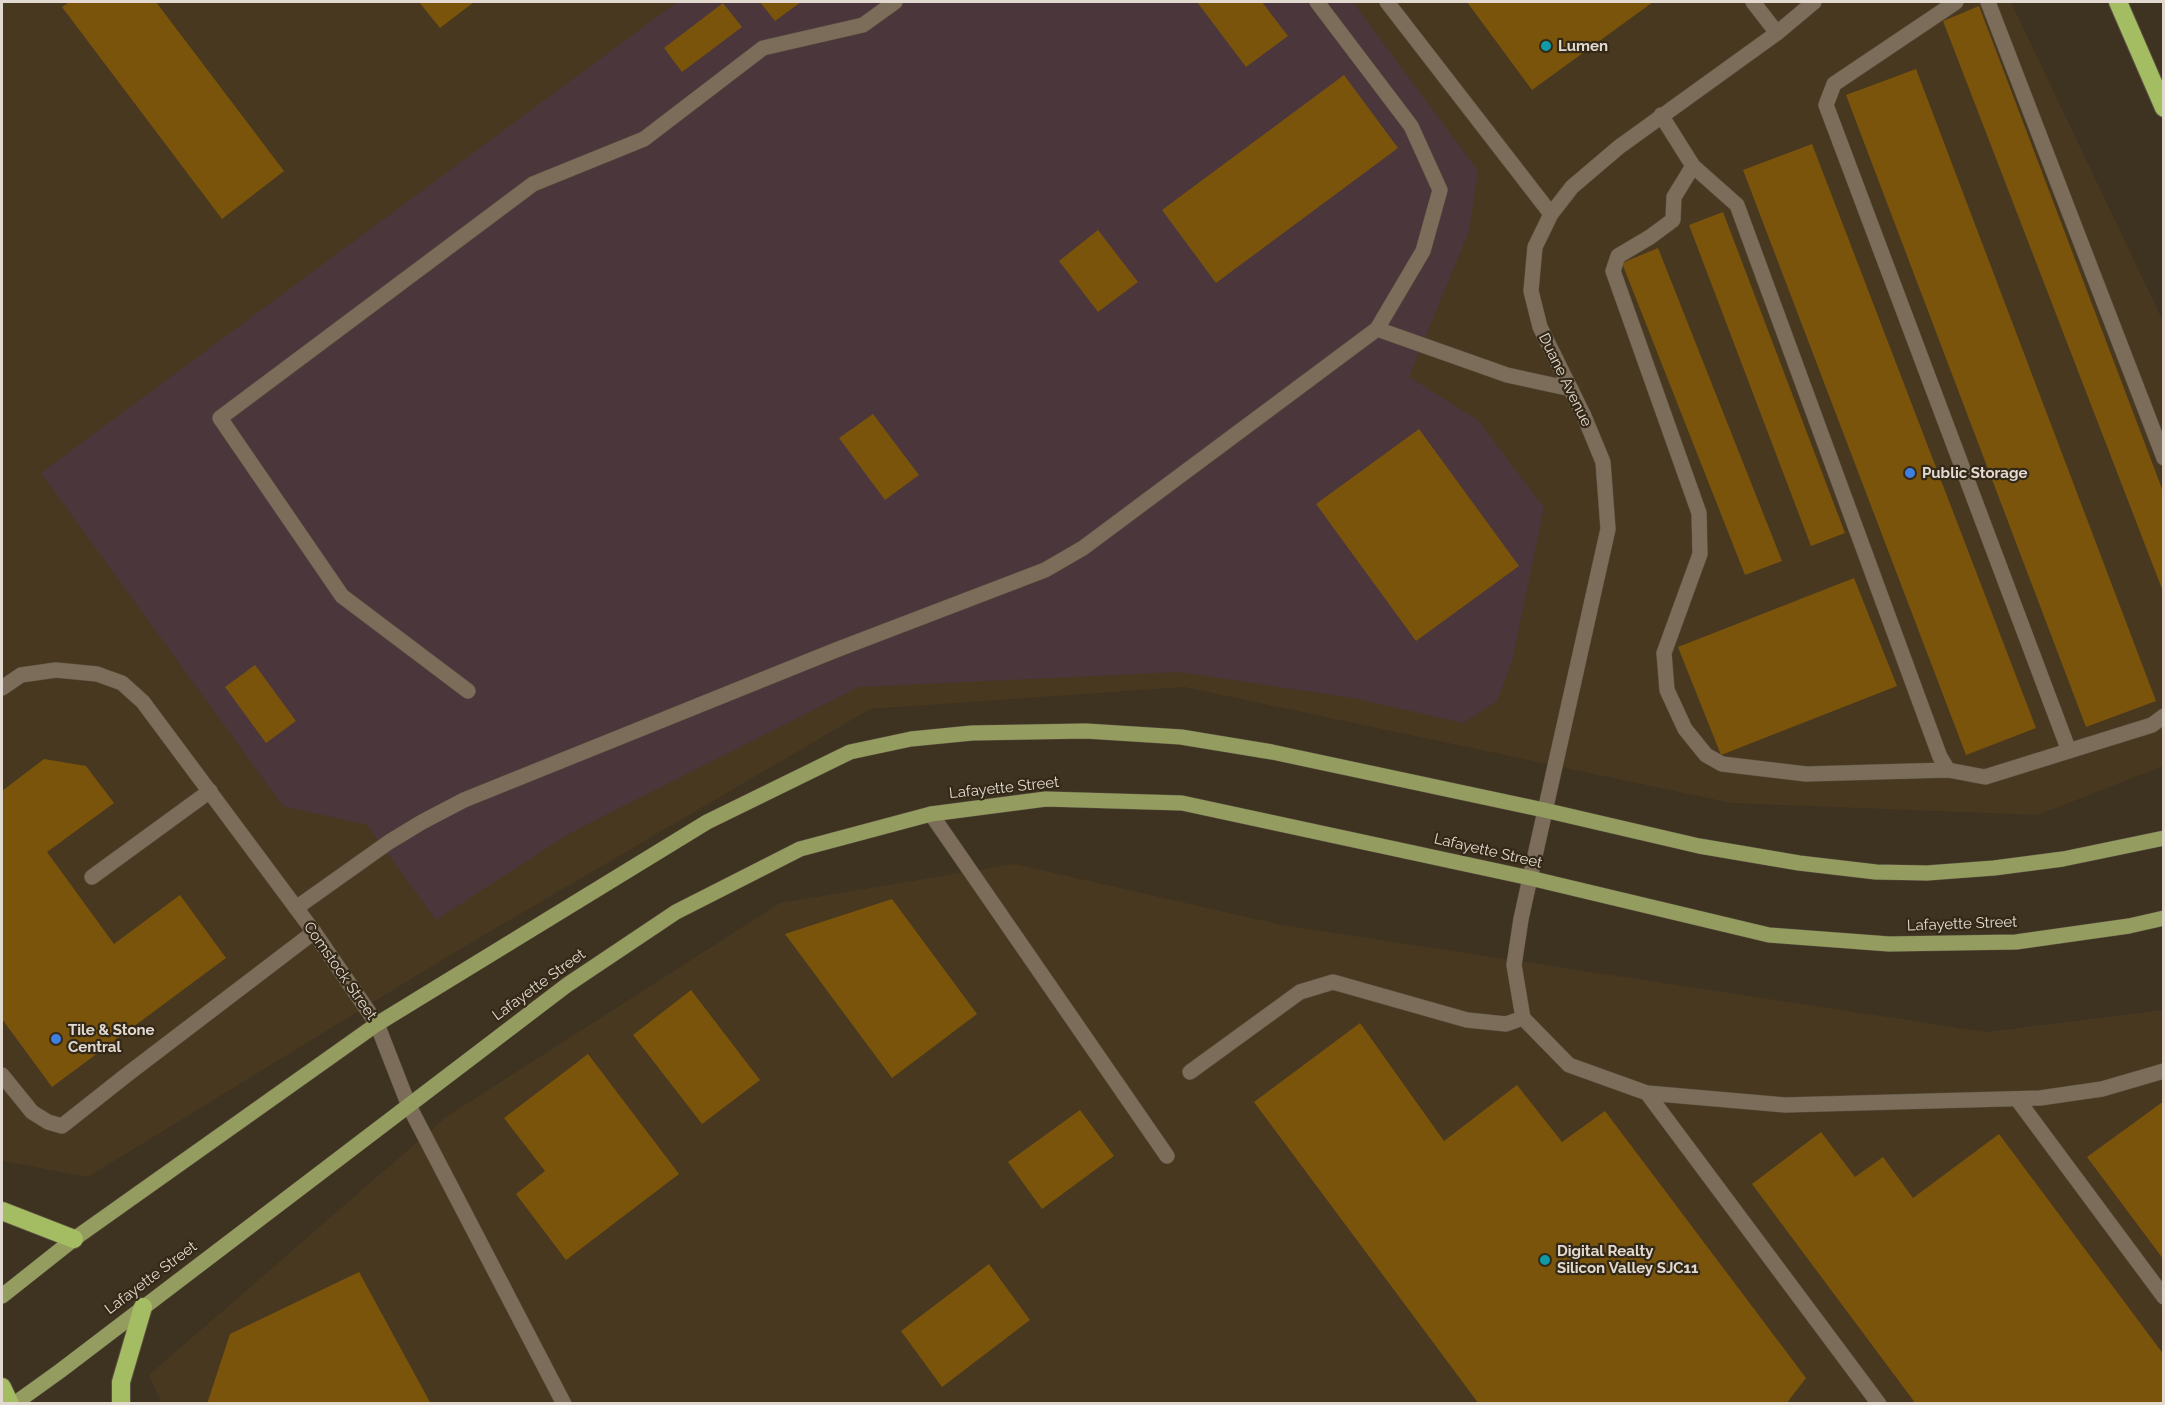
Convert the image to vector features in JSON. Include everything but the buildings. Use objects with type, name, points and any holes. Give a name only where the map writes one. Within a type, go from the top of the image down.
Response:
[{"type":"highway","points":[[2118,2],[2163,108]]},
{"type":"highway","points":[[2,1211],[74,1239]]},
{"type":"highway","points":[[121,1404],[121,1382],[143,1307]]},
{"type":"highway","points":[[2,1387],[12,1404]]},
{"type":"main road","points":[[2,1296],[74,1239],[377,1024],[707,822],[850,752],[910,739],[972,733],[1086,731],[1180,737],[1272,752],[1544,810],[1699,846],[1799,863],[1876,872],[1927,873],[1994,868],[2063,859],[2163,838]]},
{"type":"main road","name":"Lafayette Street","points":[[12,1404],[60,1371],[567,985],[676,912],[800,849],[931,814],[1046,799],[1182,803],[1530,878],[1769,934],[1890,944],[2016,942],[2129,926],[2163,918]]},
{"type":"street","points":[[468,691],[342,596],[220,418],[533,184],[644,139],[764,48],[863,25],[896,2]]},
{"type":"street","points":[[296,908],[389,842],[464,800],[836,650],[1045,570],[1083,548],[1377,329],[1423,251],[1440,190],[1412,126],[1317,2]]},
{"type":"street","points":[[1387,2],[1551,214]]},
{"type":"street","points":[[1753,2],[1777,33]]},
{"type":"street","name":"Duane Avenue","points":[[1523,1018],[1514,965],[1521,919],[1608,529],[1603,462],[1571,389],[1540,327],[1531,291],[1535,247],[1551,214],[1572,187],[1619,147],[1777,33],[1814,2]]},
{"type":"street","points":[[1956,2],[1834,84],[1826,105],[2069,751]]},
{"type":"street","points":[[1988,2],[2163,458]]},
{"type":"street","points":[[1661,115],[1693,166],[1737,205],[1940,757],[1948,770]]},
{"type":"street","points":[[1693,166],[1674,197],[1673,220],[1618,256],[1613,271],[1699,513],[1700,554],[1664,653],[1667,690],[1685,729],[1706,755],[1722,764],[1806,774],[1948,770],[1985,777],[2152,725],[2163,716]]},
{"type":"street","points":[[1377,329],[1508,375],[1571,389]]},
{"type":"street","name":"Comstock Street","points":[[2,688],[21,675],[56,670],[98,674],[122,683],[143,702],[314,932],[377,1024],[409,1106],[564,1404]]},
{"type":"street","points":[[92,878],[210,791]]},
{"type":"street","points":[[931,814],[1167,1156]]},
{"type":"street","points":[[2,1076],[32,1112],[48,1122],[62,1126],[314,932]]},
{"type":"street","points":[[1190,1072],[1300,992],[1333,982],[1467,1020],[1506,1024],[1523,1018],[1569,1065],[1647,1093],[1785,1105],[2017,1099],[2102,1089],[2163,1071]]},
{"type":"street","points":[[1647,1093],[1879,1404]]},
{"type":"street","points":[[2017,1099],[2163,1297]]},
{"type":"shaded area","points":[[2,2],[2011,2],[2163,321],[2163,766],[2038,815],[1731,803],[1184,687],[870,709],[450,955],[88,1177],[2,1161]]},
{"type":"shaded area","points":[[677,2],[1353,2],[1478,171],[1469,231],[1409,377],[1478,420],[1544,508],[1512,661],[1497,701],[1463,723],[1353,698],[1179,672],[859,687],[570,833],[436,920],[367,825],[283,806],[41,473]]},
{"type":"shaded area","points":[[1015,864],[1282,925],[1986,1032],[2163,1010],[2163,1403],[162,1404],[149,1375],[446,1117],[780,903]]},
{"type":"place","name":"Lumen","points":[[1546,46]]},
{"type":"place","name":"Public Storage","points":[[1910,473]]},
{"type":"place","name":"Tile & Stone Central","points":[[56,1039]]},
{"type":"place","name":"Digital Realty Silicon Valley SJC11","points":[[1545,1260]]}]
